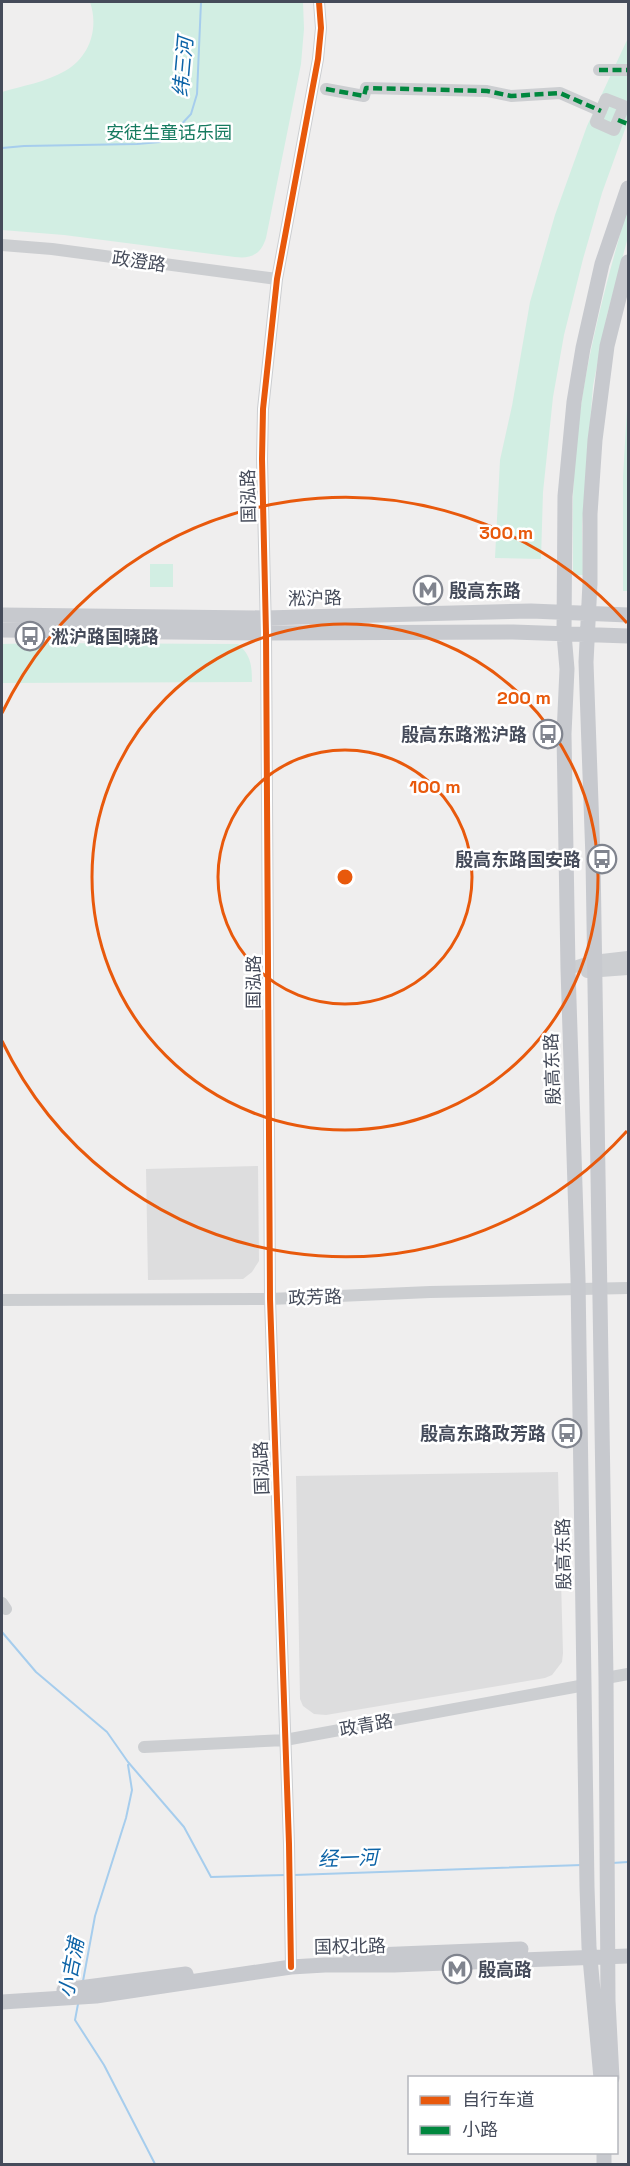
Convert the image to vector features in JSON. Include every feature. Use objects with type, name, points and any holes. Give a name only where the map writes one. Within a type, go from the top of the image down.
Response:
[{"type":"main road","name":"殷高东路","points":[[589,1952],[578,1289],[568,969],[564,734],[567,669],[564,634],[565,496],[574,402],[583,348],[602,264],[628,188]]},
{"type":"main road","points":[[612,2076],[608,2001],[606,1678],[592,859],[586,662],[590,583],[590,514],[599,401],[607,346],[628,262]]},
{"type":"main road","name":"淞沪路","points":[[2,630],[266,625],[391,616],[531,611],[628,615]]},
{"type":"main road","name":"淞沪路","points":[[2,615],[266,625],[359,631],[628,636]]},
{"type":"main road","name":"国权北路","points":[[609,1952],[628,1946]]},
{"type":"main road","points":[[589,1952],[601,2076]]},
{"type":"main road","name":"国权北路","points":[[2,2002],[97,1991],[291,1963],[394,1965],[589,1952],[609,1952],[628,1956]]},
{"type":"main road","name":"国权北路","points":[[2,1993],[65,1994]]},
{"type":"street","name":"国泓路","points":[[291,1963],[270,1299],[266,625],[262,459],[263,409],[277,279],[318,59],[321,28],[319,2]]},
{"type":"street","points":[[599,70],[628,70]]},
{"type":"street","points":[[326,89],[364,96],[366,88],[487,91],[511,96],[560,93],[601,111],[596,122],[614,130],[623,122]]},
{"type":"street","name":"政澄路","points":[[2,245],[52,249],[277,279]]},
{"type":"street","points":[[593,967],[628,957]]},
{"type":"street","points":[[568,969],[593,967],[628,969]]},
{"type":"street","name":"政芳路","points":[[2,1300],[270,1299],[430,1292],[628,1288]]},
{"type":"street","points":[[606,1678],[628,1674]]},
{"type":"street","name":"政青路","points":[[144,1747],[285,1740],[585,1685]]},
{"type":"shaded area","points":[[258,1166],[259,1261],[252,1272],[243,1279],[148,1280],[146,1169]]},
{"type":"shaded area","points":[[558,1472],[563,1653],[562,1662],[552,1675],[326,1715],[314,1714],[303,1706],[300,1699],[296,1476]]},
{"type":"green space","name":"安徒生童话乐园","points":[[90,2],[303,2],[304,29],[301,64],[266,238],[255,254],[235,257],[64,235],[2,230],[2,92],[58,75],[81,58],[93,32],[93,12]]},
{"type":"green space","points":[[628,38],[628,121],[602,193],[583,259],[564,335],[553,397],[543,492],[541,559],[495,558],[500,460],[530,302],[555,215],[587,126]]},
{"type":"green space","points":[[628,206],[628,237],[607,315],[593,386],[582,526],[583,575],[573,575],[573,487],[581,406],[601,305]]},
{"type":"green space","points":[[628,393],[628,591],[623,591],[623,476]]},
{"type":"green space","points":[[150,564],[173,564],[173,587],[150,587]]},
{"type":"green space","points":[[2,644],[238,644],[246,652],[250,661],[252,682],[2,683]]},
{"type":"waterway","name":"纬三河","points":[[2,148],[160,142],[191,114],[197,94],[201,2]]},
{"type":"waterway","name":"经一河","points":[[2,1632],[36,1672],[107,1732],[128,1762],[184,1827],[211,1877],[286,1875]]},
{"type":"waterway","name":"小吉浦","points":[[83,1981],[95,1916],[126,1818],[132,1790],[128,1765]]},
{"type":"waterway","name":"经一河","points":[[612,1863],[628,1862]]},
{"type":"waterway","name":"经一河","points":[[294,1875],[582,1865]]},
{"type":"waterway","name":"小吉浦","points":[[78,2004],[75,2020],[104,2065],[155,2164]]},
{"type":"marked path","points":[[599,70],[628,70]]},
{"type":"marked path","points":[[326,89],[364,96],[366,88],[487,91],[511,96],[560,93],[601,111]]},
{"type":"marked path","points":[[618,120],[628,124]]},
{"type":"cycle path","points":[[291,1967],[289,1844],[270,1299],[266,633],[262,459],[263,409],[277,279],[318,59],[321,28],[319,2]]},
{"type":"place","name":"殷高东路","points":[[428,590]]},
{"type":"place","name":"淞沪路国晓路","points":[[30,636]]},
{"type":"place","name":"殷高东路淞沪路","points":[[548,734]]},
{"type":"place","name":"殷高东路国安路","points":[[602,859]]},
{"type":"place","name":"殷高东路政芳路","points":[[567,1433]]},
{"type":"place","name":"殷高路","points":[[457,1969]]}]
